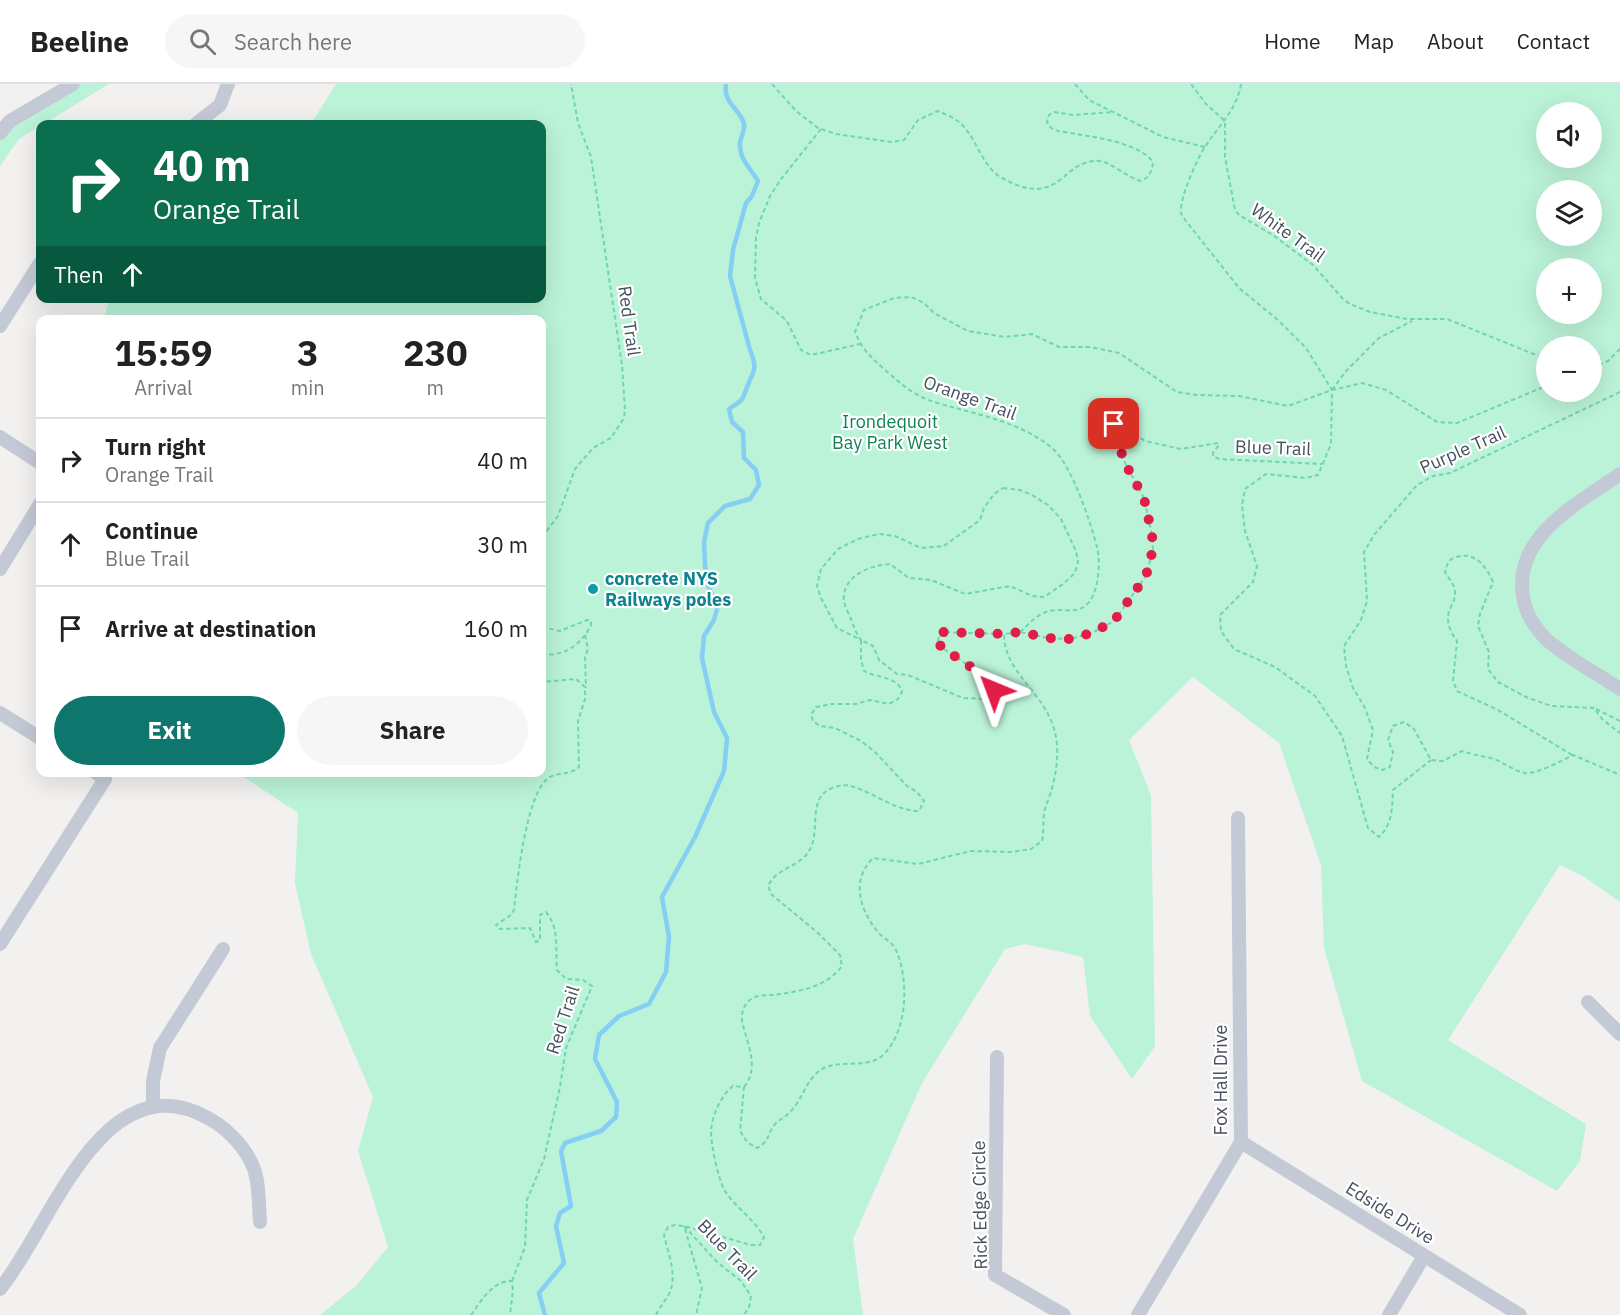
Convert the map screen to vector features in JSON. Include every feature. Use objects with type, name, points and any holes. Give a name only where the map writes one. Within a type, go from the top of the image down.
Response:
[{"type":"street","points":[[0,133],[10,121],[73,84]]},
{"type":"street","points":[[201,120],[220,105],[228,84]]},
{"type":"street","points":[[0,326],[36,268]]},
{"type":"street","points":[[0,437],[36,460]]},
{"type":"street","points":[[1620,474],[1550,525],[1535,543],[1524,563],[1521,584],[1524,603],[1532,621],[1546,638],[1564,653],[1620,689]]},
{"type":"street","points":[[0,569],[36,510]]},
{"type":"street","points":[[0,712],[36,735]]},
{"type":"street","points":[[0,944],[105,779],[102,777]]},
{"type":"street","name":"Fox Hall Drive","points":[[1138,1315],[1241,1142],[1238,818]]},
{"type":"street","points":[[153,1106],[153,1081],[160,1048],[223,949]]},
{"type":"street","points":[[1588,1002],[1620,1034]]},
{"type":"street","name":"Rick Edge Circle","points":[[997,1057],[995,1275],[1064,1315]]},
{"type":"street","points":[[0,1289],[97,1140],[112,1125],[130,1114],[153,1106],[181,1107],[200,1113],[231,1134],[242,1147],[257,1178],[260,1222]]},
{"type":"street","name":"Edside Drive","points":[[1241,1142],[1520,1315]]},
{"type":"street","points":[[1389,1315],[1424,1256]]},
{"type":"path","name":"Red Trail","points":[[546,532],[558,516],[575,469],[593,448],[611,438],[624,418],[625,410],[622,365],[591,158],[578,123],[571,84]]},
{"type":"path","points":[[772,84],[796,111],[821,129],[836,134],[891,142],[904,140],[918,120],[938,111],[958,120],[988,167],[996,175],[1032,189],[1044,189],[1066,177],[1076,166],[1103,161],[1130,178],[1141,181],[1148,178],[1153,162],[1147,155],[1133,147],[1058,131],[1051,128],[1047,122],[1049,115],[1054,112],[1073,115],[1113,112]]},
{"type":"path","points":[[1075,84],[1089,100],[1163,137],[1205,147]]},
{"type":"path","points":[[1191,84],[1206,104],[1224,121]]},
{"type":"path","points":[[821,129],[770,196],[756,238],[755,278],[761,299],[787,321],[801,350],[811,355],[860,344],[855,332],[864,310],[894,298],[911,297],[924,303],[934,313],[968,331],[1005,337],[1032,334],[1059,347],[1091,347],[1119,353],[1177,392],[1239,396],[1288,406],[1332,390],[1306,348],[1278,320],[1239,288],[1181,213],[1190,179],[1205,147],[1231,112],[1241,84]]},
{"type":"path","name":"White Trail","points":[[1224,121],[1225,158],[1234,210],[1313,265],[1342,299],[1350,304],[1387,316],[1415,320],[1451,320],[1468,329],[1536,355]]},
{"type":"path","name":"White Trail","points":[[1332,390],[1346,371],[1379,338],[1415,320]]},
{"type":"path","name":"Orange Trail","points":[[860,344],[866,353],[918,396],[1008,424],[1054,449],[1073,479],[1090,522],[1100,556],[1094,593],[1085,606],[1073,610],[1050,610],[1037,616],[1020,632]]},
{"type":"path","points":[[1602,364],[1620,349]]},
{"type":"path","name":"Purple Trail","points":[[1332,390],[1362,383],[1386,390],[1437,422],[1457,423],[1536,390]]},
{"type":"path","name":"Blue Trail","points":[[1004,634],[1020,632],[1048,638],[1070,639],[1092,633],[1114,621],[1146,576],[1153,549],[1152,535],[1144,498],[1125,463],[1113,428],[1114,424],[1118,423],[1145,441],[1181,449],[1218,443],[1213,456],[1219,459],[1322,464],[1331,444],[1332,390]]},
{"type":"path","name":"Purple Trail","points":[[1431,760],[1414,729],[1404,722],[1394,726],[1388,740],[1392,752],[1390,766],[1382,770],[1374,767],[1367,759],[1373,730],[1365,708],[1353,688],[1346,666],[1344,646],[1361,620],[1367,601],[1364,552],[1374,535],[1417,485],[1433,476],[1450,473],[1620,392]]},
{"type":"path","points":[[1322,464],[1318,475],[1306,478],[1266,474],[1245,489],[1242,505],[1245,531],[1257,566],[1253,582],[1220,615],[1221,631],[1234,649],[1275,667],[1315,696],[1342,736],[1368,828],[1379,837],[1386,830],[1392,813],[1393,790],[1431,760],[1443,761],[1462,751],[1493,759],[1526,774],[1562,762],[1573,755]]},
{"type":"path","points":[[861,640],[837,628],[817,586],[821,569],[838,549],[858,539],[879,534],[895,536],[921,548],[944,546],[980,520],[984,508],[994,494],[1003,488],[1020,489],[1032,495],[1048,505],[1061,519],[1076,551],[1078,562],[1075,573],[1044,597],[1032,596],[1010,586],[965,594],[931,580],[909,578],[890,564],[869,567],[859,573],[847,586],[844,601],[855,632],[861,640],[861,660],[864,671],[896,682],[902,692],[898,699],[890,704],[870,700],[856,704],[832,704],[816,707],[811,715],[820,726],[835,728],[861,741],[924,801],[919,811],[908,811],[855,787],[842,784],[826,790],[818,801],[815,835],[808,853],[794,866],[777,874],[768,885],[771,894],[818,933],[840,955],[842,966],[827,982],[793,992],[755,997],[749,1001],[741,1014],[753,1066],[751,1078],[744,1087],[740,1131],[747,1142],[757,1148],[765,1144],[775,1124],[790,1113],[820,1070],[838,1064],[867,1062],[884,1056],[900,1026],[905,993],[901,966],[896,948],[877,932],[862,907],[859,884],[865,866],[873,858],[918,864],[970,851],[1011,852],[1031,849],[1042,841],[1044,814],[1058,763],[1057,739],[1048,714],[1011,661],[1004,644],[1004,634],[940,632],[938,640],[941,647],[992,681],[994,690],[986,699],[963,698],[908,675],[897,674],[879,660],[873,646],[861,640]]},
{"type":"path","points":[[1620,721],[1594,708],[1551,706],[1526,697],[1498,682],[1488,669],[1489,652],[1478,626],[1480,614],[1493,582],[1488,570],[1472,556],[1463,555],[1451,559],[1445,572],[1454,586],[1455,595],[1449,612],[1448,624],[1450,632],[1457,641],[1453,681],[1457,692],[1498,710],[1573,755],[1620,776]]},
{"type":"path","points":[[546,628],[560,631],[580,621],[591,621],[585,635],[565,652],[557,655],[546,654]]},
{"type":"path","points":[[585,635],[588,649],[585,657],[586,692]]},
{"type":"path","points":[[546,681],[576,679],[582,683],[586,692]]},
{"type":"path","name":"Red Trail","points":[[512,1281],[525,1246],[527,1200],[544,1159],[566,1048],[592,986],[584,980],[567,979],[557,970],[555,926],[546,912],[540,915],[540,940],[536,942],[530,928],[505,930],[496,925],[511,915],[514,910],[523,839],[535,799],[543,782],[550,776],[574,771],[579,767],[578,721],[586,692]]},
{"type":"path","points":[[1594,708],[1602,719],[1620,733]]},
{"type":"path","name":"Blue Trail","points":[[684,1226],[751,1245],[760,1245],[764,1238],[758,1225],[725,1190],[718,1169],[711,1131],[726,1091],[733,1086],[744,1087]]},
{"type":"path","points":[[656,1315],[660,1305],[669,1294],[672,1284],[673,1272],[664,1235],[668,1227],[675,1225],[684,1226],[702,1288],[696,1315]]},
{"type":"path","name":"Blue Trail","points":[[684,1226],[717,1262],[741,1281],[751,1296],[749,1307],[744,1315]]},
{"type":"path","points":[[471,1315],[495,1286],[504,1281],[512,1281],[510,1315]]},
{"type":"green space","points":[[73,84],[109,84],[50,120],[36,120],[36,129],[19,139],[0,166],[0,133]]},
{"type":"green space","name":"Irondequoit Bay Park West","points":[[336,84],[1620,84],[1620,902],[1583,876],[1560,865],[1448,1040],[1586,1124],[1580,1161],[1557,1191],[1362,1081],[1324,948],[1321,865],[1279,743],[1193,677],[1129,740],[1151,795],[1155,1046],[1132,1079],[1090,1016],[1083,957],[1025,944],[1005,949],[922,1083],[853,1239],[863,1315],[320,1315],[357,1285],[388,1247],[358,1151],[373,1097],[311,954],[295,883],[298,813],[244,777],[546,777],[546,315],[105,315],[108,303],[546,303],[546,120],[314,120]]},
{"type":"waterway","points":[[545,1315],[539,1293],[564,1263],[556,1226],[560,1213],[571,1206],[561,1151],[565,1143],[601,1131],[616,1117],[617,1102],[595,1059],[599,1035],[619,1016],[649,1004],[666,972],[669,937],[662,897],[695,837],[724,771],[727,738],[714,712],[702,658],[704,636],[714,620],[718,606],[707,584],[704,542],[708,523],[725,506],[750,499],[759,485],[756,470],[744,458],[743,432],[732,422],[729,409],[743,398],[754,369],[754,361],[730,276],[733,250],[746,203],[752,196],[758,181],[741,154],[740,144],[744,124],[728,100],[726,84]]},
{"type":"place","name":"concrete NYS Railways poles","points":[[593,589]]},
{"type":"route","points":[[994,690],[992,681],[941,647],[938,640],[940,632],[1004,634],[1020,632],[1048,638],[1070,639],[1092,633],[1114,621],[1146,576],[1153,549],[1152,535],[1144,498],[1125,463],[1113,428],[1114,424]]}]
